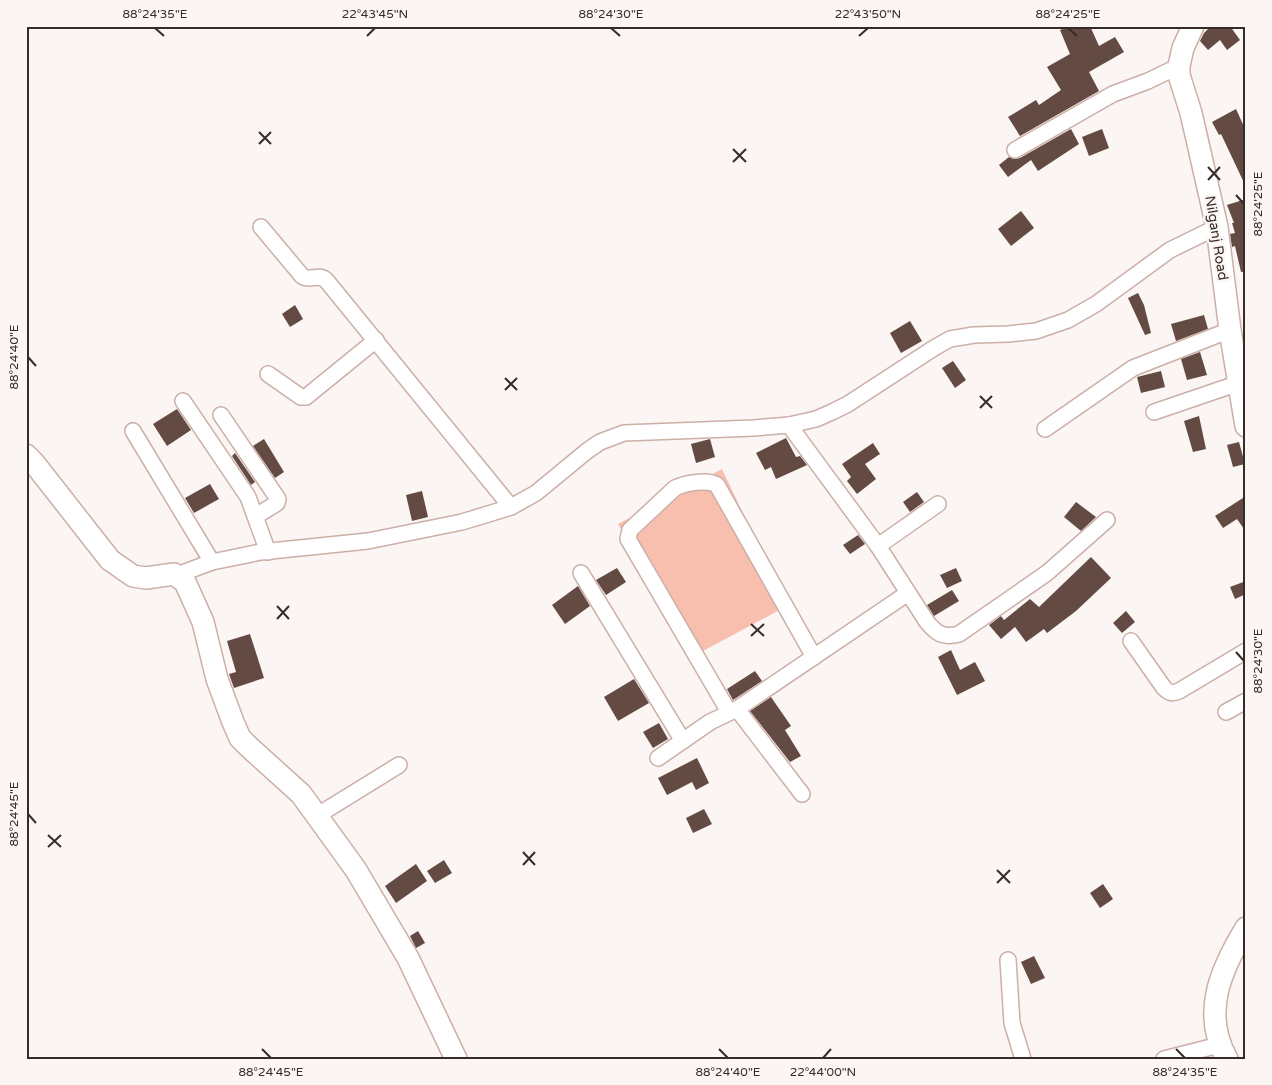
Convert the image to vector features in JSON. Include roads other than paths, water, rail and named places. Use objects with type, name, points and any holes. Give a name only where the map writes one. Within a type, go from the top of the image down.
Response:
[{"type":"street","name":"Nilganj Road","points":[[1193,26],[1183,48],[1179,66],[1181,82],[1191,114],[1217,227],[1230,330],[1246,426]]},
{"type":"street","points":[[1015,150],[1113,94],[1148,81],[1179,66]]},
{"type":"street","points":[[26,456],[34,463],[110,560],[132,576],[141,578],[177,575],[212,562],[268,552],[368,541],[462,522],[511,507],[536,493],[587,451],[613,436],[637,431],[754,428],[789,425],[816,418],[832,412],[934,348],[950,340],[974,335],[1036,331],[1068,320],[1096,304],[1170,250],[1217,227]]},
{"type":"street","points":[[261,228],[302,276],[308,279],[320,276],[326,280],[511,507]]},
{"type":"street","points":[[1045,429],[1133,368],[1230,330]]},
{"type":"street","points":[[268,374],[301,397],[306,397],[376,340]]},
{"type":"street","points":[[1154,412],[1239,383]]},
{"type":"street","points":[[183,401],[244,491],[256,516],[268,552]]},
{"type":"street","points":[[221,415],[278,499],[277,503],[256,516]]},
{"type":"street","points":[[789,425],[878,546],[927,622],[935,632],[943,636],[959,634],[1048,573],[1107,520]]},
{"type":"street","points":[[133,431],[212,562]]},
{"type":"street","points":[[802,794],[733,710],[628,539],[630,530],[675,488],[682,485],[712,482],[717,485],[814,657]]},
{"type":"street","points":[[878,546],[938,504]]},
{"type":"street","points":[[581,573],[683,741]]},
{"type":"street","points":[[177,575],[185,582],[200,615],[217,679],[240,738],[294,786],[318,815],[356,870],[408,958],[456,1059]]},
{"type":"street","points":[[658,758],[710,722],[733,710],[814,657],[908,593]]},
{"type":"street","points":[[1131,640],[1164,688],[1172,693],[1179,691],[1246,651]]},
{"type":"street","points":[[1226,712],[1246,701]]},
{"type":"street","points":[[318,815],[399,765]]},
{"type":"street","points":[[1164,1059],[1223,1052],[1214,1022],[1218,987],[1234,948],[1246,928]]},
{"type":"street","points":[[1008,960],[1012,1023],[1023,1059]]}]
